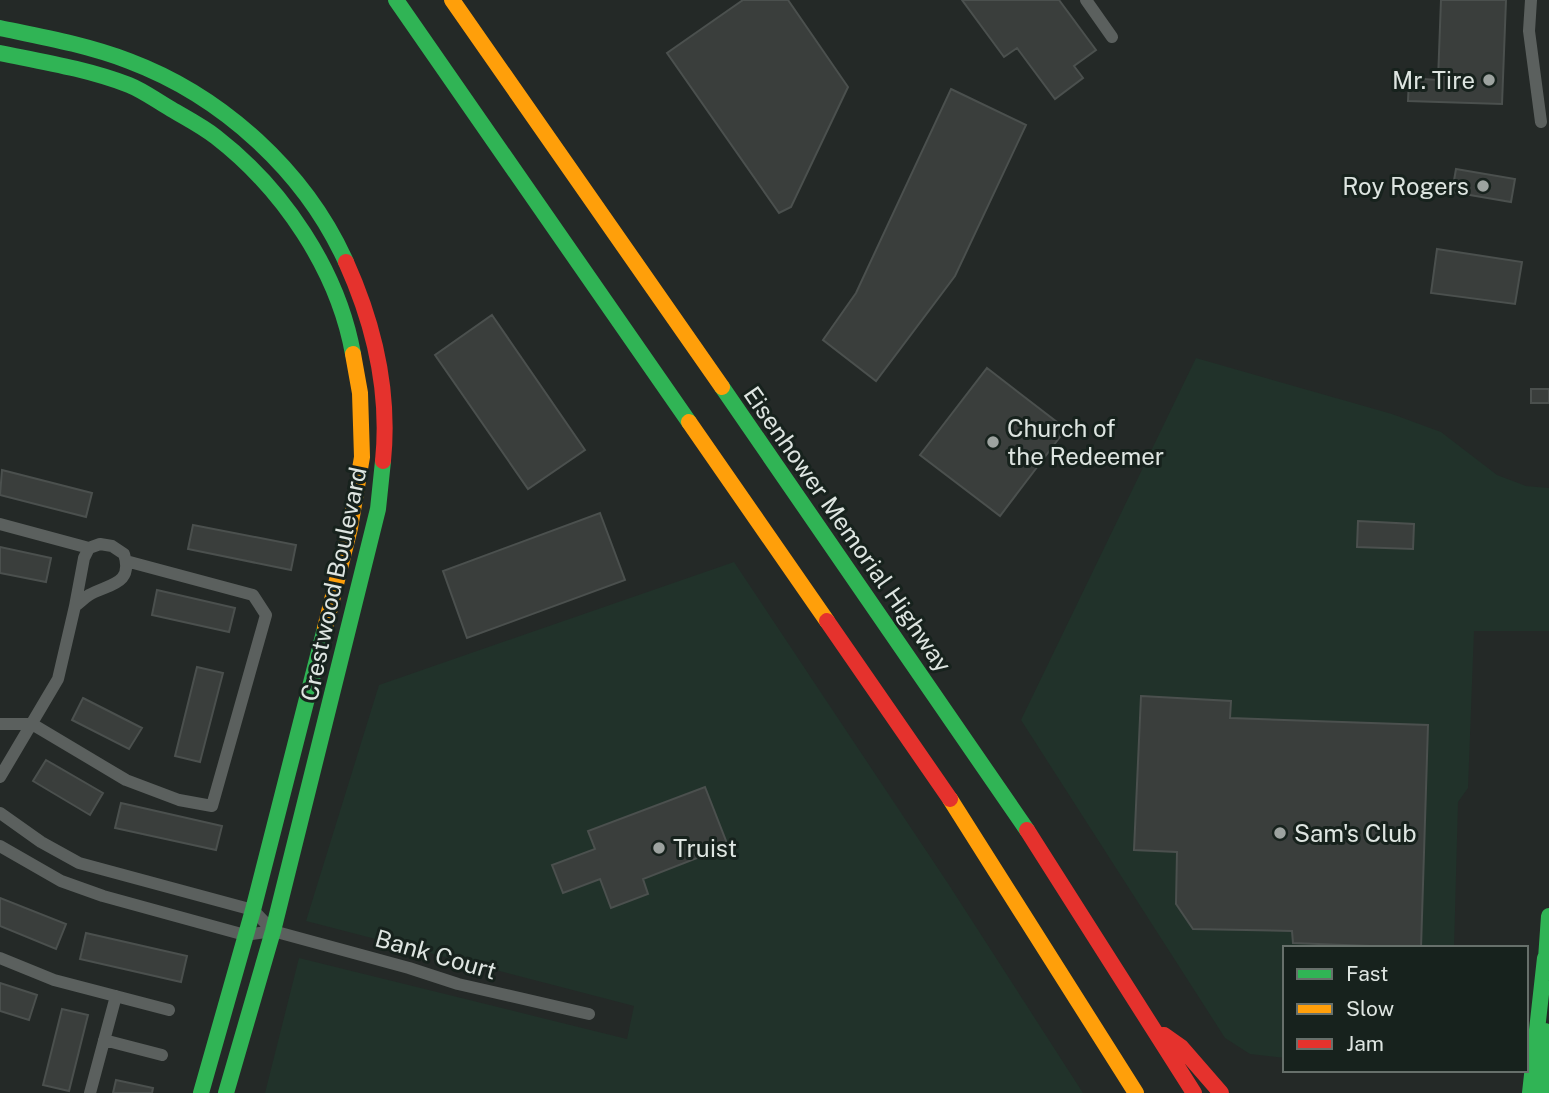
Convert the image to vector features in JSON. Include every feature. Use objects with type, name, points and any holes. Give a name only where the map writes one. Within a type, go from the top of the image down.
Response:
[{"type":"main road","points":[[396,0],[958,810],[1136,1093]]},
{"type":"main road","name":"Eisenhower Memorial Highway","points":[[452,0],[988,773],[1194,1093]]},
{"type":"main road","name":"Crestwood Boulevard","points":[[0,28],[76,44],[146,68],[192,92],[234,121],[268,151],[311,197],[344,257],[374,337],[384,401],[384,458],[378,509],[273,931],[226,1093]]},
{"type":"main road","name":"Crestwood Boulevard","points":[[0,53],[72,67],[132,86],[215,136],[252,169],[292,217],[336,294],[351,343],[360,393],[362,457],[350,528],[253,910],[201,1093]]},
{"type":"main road","points":[[1530,1093],[1549,916]]},
{"type":"main road","points":[[1544,1093],[1545,958]]},
{"type":"main road","points":[[1148,1023],[1181,1047],[1221,1093]]},
{"type":"main road","points":[[1118,1066],[1129,1093]]},
{"type":"street","points":[[1086,0],[1112,37]]},
{"type":"street","points":[[1531,0],[1529,30],[1541,122]]},
{"type":"street","points":[[0,524],[89,548],[100,544],[112,546],[124,554],[125,573],[121,580],[109,588],[89,595],[75,606]]},
{"type":"street","points":[[0,777],[58,679],[84,558],[89,548]]},
{"type":"street","points":[[0,724],[32,724],[127,780],[179,800],[212,806],[266,615],[253,595],[126,561]]},
{"type":"street","points":[[0,813],[41,842],[79,863],[253,910],[273,931]]},
{"type":"street","points":[[0,846],[61,881],[103,895],[245,935],[273,931]]},
{"type":"street","name":"Bank Court","points":[[273,931],[458,984],[589,1014]]},
{"type":"street","points":[[0,958],[54,980],[169,1010]]},
{"type":"street","points":[[90,1093],[116,996]]},
{"type":"street","points":[[104,1040],[162,1055]]},
{"type":"shaded area","points":[[1196,358],[1392,414],[1441,432],[1497,475],[1526,486],[1549,488],[1549,631],[1474,631],[1468,788],[1458,802],[1454,946],[1283,946],[1283,1058],[1250,1054],[1225,1038],[1021,720]]},
{"type":"shaded area","points":[[734,562],[949,885],[1083,1093],[265,1093],[299,958],[627,1039],[634,1006],[306,921],[379,685]]},
{"type":"building","points":[[743,0],[788,0],[848,87],[791,207],[779,213],[667,53]]},
{"type":"building","points":[[962,0],[1059,0],[1096,50],[1074,66],[1083,78],[1055,99],[1017,48],[1004,57]]},
{"type":"building","points":[[1441,0],[1506,0],[1502,104],[1408,101],[1409,78],[1438,80]]},
{"type":"building","points":[[951,89],[1026,125],[955,276],[876,381],[823,340],[856,293]]},
{"type":"building","name":"Roy Rogers","points":[[1456,169],[1515,179],[1511,202],[1452,192]]},
{"type":"building","points":[[1437,249],[1522,262],[1515,304],[1431,293]]},
{"type":"building","points":[[492,315],[585,450],[528,489],[435,355]]},
{"type":"building","name":"Church of the Redeemer","points":[[987,368],[1066,429],[1000,516],[920,455]]},
{"type":"building","points":[[1531,389],[1549,389],[1549,403],[1531,403]]},
{"type":"building","points":[[2,470],[92,493],[86,517],[0,495]]},
{"type":"building","points":[[600,513],[625,580],[467,638],[443,571]]},
{"type":"building","points":[[1358,521],[1414,524],[1413,549],[1357,547]]},
{"type":"building","points":[[193,525],[296,545],[291,570],[188,549]]},
{"type":"building","points":[[0,547],[51,558],[46,582],[0,573]]},
{"type":"building","points":[[157,590],[235,608],[229,632],[152,615]]},
{"type":"building","points":[[197,667],[223,673],[200,762],[175,756]]},
{"type":"building","name":"Sam's Club","points":[[1141,696],[1231,701],[1230,718],[1428,725],[1421,946],[1293,943],[1292,931],[1193,929],[1176,904],[1177,852],[1134,850]]},
{"type":"building","points":[[83,698],[142,728],[129,749],[72,720]]},
{"type":"building","points":[[46,760],[103,793],[90,815],[33,781]]},
{"type":"building","name":"Truist","points":[[705,787],[728,846],[643,879],[648,894],[611,908],[600,879],[563,893],[552,865],[595,849],[588,831]]},
{"type":"building","points":[[121,803],[222,826],[216,850],[115,828]]},
{"type":"building","points":[[0,898],[66,924],[56,949],[0,926]]},
{"type":"building","points":[[86,933],[187,956],[181,982],[80,959]]},
{"type":"building","points":[[0,983],[37,995],[29,1020],[0,1011]]},
{"type":"building","points":[[62,1009],[88,1015],[69,1091],[43,1085]]},
{"type":"building","points":[[116,1080],[153,1088],[152,1093],[113,1093]]},
{"type":"traffic: fast","points":[[396,0],[689,422]]},
{"type":"traffic: fast","points":[[0,28],[113,55],[163,76],[196,94],[257,140],[284,168],[308,197],[346,262]]},
{"type":"traffic: fast","points":[[0,53],[81,70],[129,85],[205,129],[241,158],[285,206],[321,262],[346,323],[353,354]]},
{"type":"traffic: fast","points":[[722,387],[1027,830]]},
{"type":"traffic: fast","points":[[226,1093],[273,931],[378,509],[383,461]]},
{"type":"traffic: fast","points":[[201,1093],[253,910],[325,628]]},
{"type":"traffic: fast","points":[[1545,973],[1549,916]]},
{"type":"traffic: fast","points":[[1530,1093],[1545,958]]},
{"type":"traffic: fast","points":[[1544,1093],[1545,1031]]},
{"type":"traffic: slow","points":[[452,0],[722,387]]},
{"type":"traffic: slow","points":[[325,628],[350,528],[362,457],[360,393],[353,354]]},
{"type":"traffic: slow","points":[[689,422],[827,621]]},
{"type":"traffic: slow","points":[[950,799],[1136,1093]]},
{"type":"traffic: jam","points":[[346,262],[365,310],[378,359],[384,410],[383,461]]},
{"type":"traffic: jam","points":[[827,621],[950,799]]},
{"type":"traffic: jam","points":[[1027,830],[1194,1093]]},
{"type":"traffic: jam","points":[[1164,1035],[1181,1047],[1221,1093]]},
{"type":"place","name":"Mr. Tire","points":[[1489,80]]},
{"type":"place","name":"Roy Rogers","points":[[1483,186]]},
{"type":"place","name":"Church of the Redeemer","points":[[993,442]]},
{"type":"place","name":"Sam's Club","points":[[1280,833]]},
{"type":"place","name":"Truist","points":[[659,848]]}]
